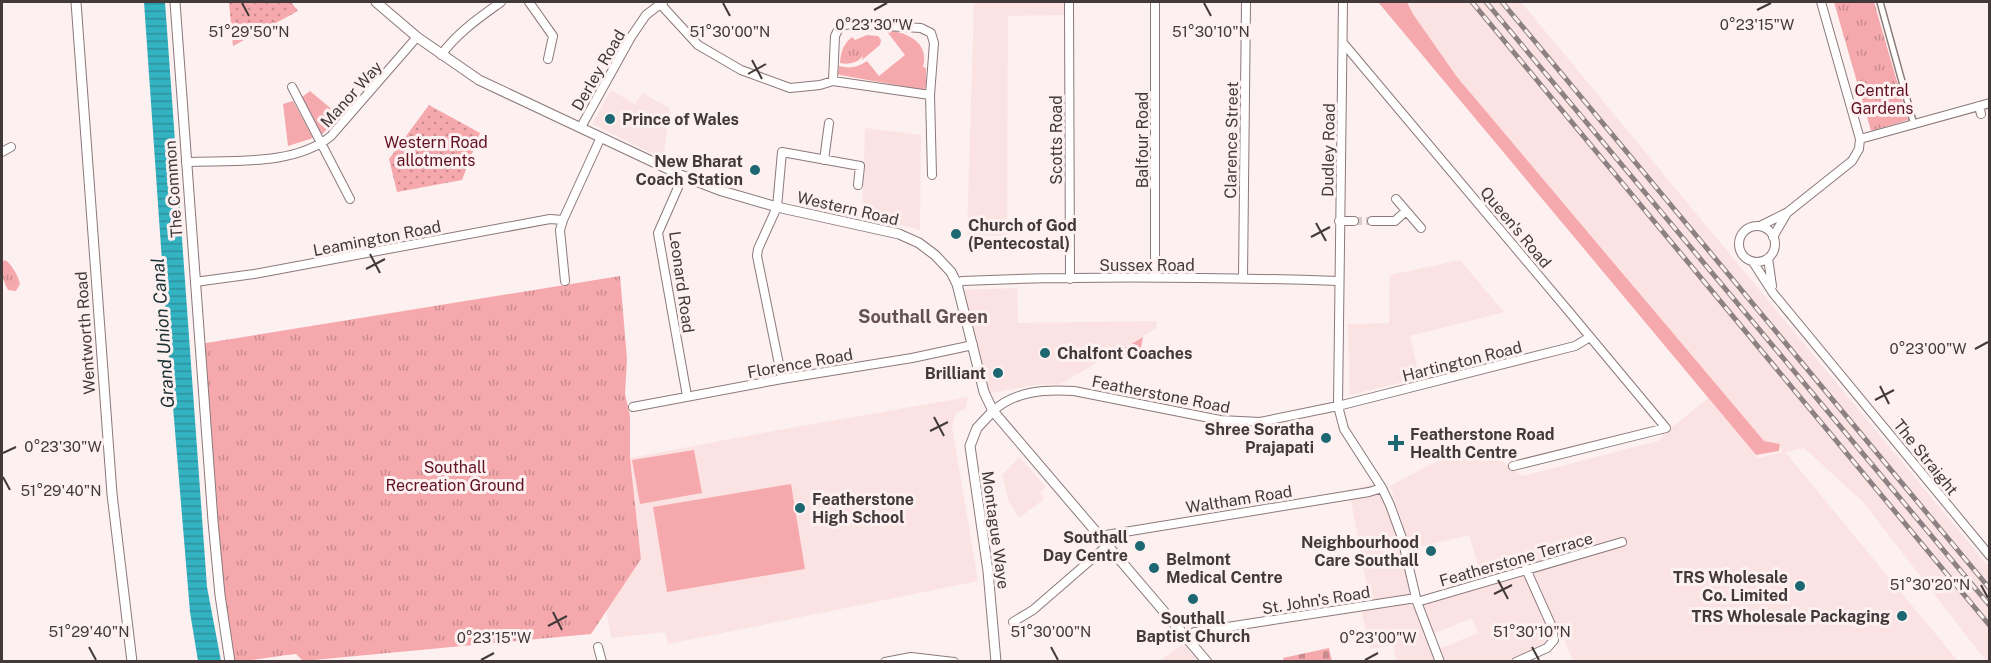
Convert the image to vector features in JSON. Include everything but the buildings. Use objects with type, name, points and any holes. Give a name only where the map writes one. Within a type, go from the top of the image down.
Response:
[{"type":"street","name":"Wentworth Road","points":[[76,2],[112,494],[132,662]]},
{"type":"street","name":"The Common","points":[[175,2],[220,595],[230,662]]},
{"type":"street","name":"Western Road","points":[[376,2],[417,37],[479,80],[684,176],[777,207],[899,234],[919,243],[935,255],[951,272],[957,284],[984,392],[993,411],[1207,662]]},
{"type":"street","points":[[441,55],[464,29],[501,2]]},
{"type":"street","points":[[528,2],[553,36],[548,59]]},
{"type":"street","points":[[662,2],[664,8],[698,45],[741,70],[790,88],[820,85],[833,81],[930,95]]},
{"type":"street","name":"Derley Road","points":[[581,127],[631,38],[646,15],[662,2]]},
{"type":"street","name":"Scotts Road","points":[[1069,2],[1070,279]]},
{"type":"street","name":"Balfour Road","points":[[1155,2],[1155,278]]},
{"type":"street","name":"Clarence Street","points":[[1243,278],[1246,2]]},
{"type":"street","name":"Dudley Road","points":[[1338,406],[1343,2]]},
{"type":"street","points":[[1760,226],[1770,232],[1774,249],[1768,258],[1753,262],[1741,253],[1739,242],[1743,232],[1788,212],[1852,161],[1859,149],[1860,139],[1821,2]]},
{"type":"street","points":[[1880,2],[1914,124]]},
{"type":"street","points":[[833,81],[835,36],[840,26],[850,24],[921,28],[931,33],[933,43],[930,95],[932,175]]},
{"type":"street","name":"Manor Way","points":[[186,162],[279,158],[302,153],[322,144],[332,136],[417,37]]},
{"type":"street","name":"Queen's Road","points":[[1344,44],[1666,428],[1513,466]]},
{"type":"street","points":[[292,87],[350,199]]},
{"type":"street","points":[[1860,139],[1989,103]]},
{"type":"street","points":[[1979,106],[1982,114]]},
{"type":"street","points":[[824,160],[829,123]]},
{"type":"street","points":[[565,281],[561,230],[563,220],[601,136]]},
{"type":"street","points":[[2,152],[11,147]]},
{"type":"street","points":[[782,379],[757,256],[777,207],[782,152],[860,166],[858,185]]},
{"type":"street","name":"Leonard Road","points":[[684,176],[658,233],[687,396]]},
{"type":"street","points":[[1396,199],[1421,228]]},
{"type":"street","points":[[1372,221],[1395,221],[1406,211]]},
{"type":"street","points":[[1773,237],[1788,212]]},
{"type":"street","name":"Leamington Road","points":[[195,282],[254,274],[550,219],[563,220]]},
{"type":"street","points":[[1339,221],[1354,221]]},
{"type":"street","points":[[1768,258],[1773,293]]},
{"type":"street","name":"The Straight","points":[[1753,262],[1773,293],[1989,556]]},
{"type":"street","name":"Sussex Road","points":[[957,284],[962,281],[1013,279],[1243,278],[1338,281]]},
{"type":"street","name":"Hartington Road","points":[[1338,406],[1575,346],[1590,337]]},
{"type":"street","name":"Florence Road","points":[[633,407],[782,379],[912,358],[973,345]]},
{"type":"street","name":"Featherstone Road","points":[[993,411],[1002,403],[1019,395],[1060,390],[1245,423],[1273,420],[1338,406]]},
{"type":"street","points":[[1338,406],[1344,429],[1382,488],[1390,505],[1402,538],[1416,600],[1440,662]]},
{"type":"street","name":"Montague Waye","points":[[993,411],[977,428],[970,446],[988,571],[996,662]]},
{"type":"street","name":"Waltham Road","points":[[1100,536],[1370,492],[1382,488]]},
{"type":"street","name":"Featherstone Terrace","points":[[1416,600],[1622,542]]},
{"type":"street","points":[[1012,622],[1033,610],[1108,545]]},
{"type":"street","points":[[1516,662],[1547,648],[1554,640],[1552,627],[1526,569]]},
{"type":"street","name":"St. John's Road","points":[[1185,636],[1195,632],[1416,600]]},
{"type":"street","points":[[598,647],[602,662]]},
{"type":"street","points":[[885,662],[911,657],[954,662]]},
{"type":"shaded area","points":[[974,2],[1064,2],[1064,15],[1008,16],[1007,236],[967,235]]},
{"type":"shaded area","points":[[1407,2],[1521,2],[1989,567],[1989,661],[1986,661],[1863,502],[1804,448],[1785,452],[1958,661],[1573,661],[1561,632],[1544,644],[1507,661],[1396,661],[1393,645],[1370,649],[1360,605],[1370,603],[1349,490],[1372,484],[1390,511],[1399,537],[1414,606],[1484,585],[1469,535],[1411,549],[1390,486],[1433,463],[1481,445],[1522,476],[1658,441],[1708,398],[1758,458],[1782,452],[1780,444],[1764,441],[1719,390],[1457,77]],"holes":[[[1472,618],[1478,633],[1434,651],[1428,636]]]},
{"type":"shaded area","points":[[611,90],[635,104],[643,93],[670,109],[663,159],[592,124]]},
{"type":"shaded area","points":[[865,128],[921,135],[920,230],[862,215]]},
{"type":"shaded area","points":[[1460,260],[1504,312],[1410,336],[1420,378],[1350,395],[1348,324],[1389,323],[1390,275]]},
{"type":"shaded area","points":[[1017,288],[1018,323],[1156,321],[1157,328],[1060,384],[1035,385],[981,395],[959,290]]},
{"type":"shaded area","name":"Featherstone High School","points":[[968,397],[966,408],[956,413],[952,426],[978,581],[668,644],[665,632],[611,638],[606,608],[641,558],[630,458]]},
{"type":"shaded area","points":[[1019,457],[1046,487],[1040,492],[1044,499],[1019,518],[1009,502],[1002,475]]},
{"type":"shaded area","points":[[1183,644],[1198,661],[1159,661]]},
{"type":"green space","points":[[229,2],[291,2],[298,11],[233,46]]},
{"type":"green space","points":[[1378,2],[1407,2],[1457,77],[1764,441],[1780,444],[1779,451],[1756,455]]},
{"type":"green space","name":"Central Gardens","points":[[1834,2],[1874,2],[1908,120],[1871,131]]},
{"type":"green space","points":[[885,29],[914,39],[923,50],[923,67],[926,68],[924,90],[838,74],[839,66],[854,67],[867,61],[879,76],[905,55]]},
{"type":"green space","points":[[867,35],[878,36],[881,40],[880,45],[862,60],[863,55],[855,40]]},
{"type":"green space","points":[[852,37],[858,43],[863,55],[853,63],[840,63],[843,48]]},
{"type":"green space","points":[[310,91],[341,117],[321,135],[302,97]]},
{"type":"green space","points":[[293,101],[313,138],[288,146],[283,104]]},
{"type":"green space","name":"Western Road allotments","points":[[429,105],[480,133],[462,180],[397,192],[389,159]]},
{"type":"green space","points":[[5,260],[12,267],[19,281],[20,284],[16,291],[8,290],[5,283],[2,262]]},
{"type":"green space","name":"Southall Recreation Ground","points":[[620,276],[627,359],[625,394],[630,416],[630,458],[641,559],[591,634],[303,661],[296,654],[235,661],[222,596],[200,344]]},
{"type":"green space","points":[[1143,337],[1139,359],[1114,354]]},
{"type":"green space","points":[[694,450],[702,493],[640,504],[632,460]]},
{"type":"green space","points":[[791,484],[805,569],[667,592],[653,507]]},
{"type":"green space","points":[[1329,648],[1332,661],[1284,661],[1283,658]]},
{"type":"water","points":[[144,2],[165,2],[207,587],[221,661],[198,661],[190,612],[167,334]]},
{"type":"tunnel","points":[[1354,221],[1372,221]]},
{"type":"railway","points":[[1472,2],[1990,626]]},
{"type":"railway","points":[[1486,2],[1990,606]]},
{"type":"railway","points":[[1502,2],[1990,589]]},
{"type":"place","name":"Prince of Wales","points":[[610,119]]},
{"type":"place","name":"New Bharat Coach Station","points":[[755,170]]},
{"type":"place","name":"Church of God (Pentecostal)","points":[[956,234]]},
{"type":"place","name":"Chalfont Coaches","points":[[1045,353]]},
{"type":"place","name":"Brilliant","points":[[998,373]]},
{"type":"place","name":"Shree Soratha Prajapati","points":[[1326,438]]},
{"type":"place","name":"Featherstone Road Health Centre","points":[[1396,443]]},
{"type":"place","name":"Featherstone High School","points":[[800,508]]},
{"type":"place","name":"Southall Day Centre","points":[[1140,546]]},
{"type":"place","name":"Neighbourhood Care Southall","points":[[1431,551]]},
{"type":"place","name":"Belmont Medical Centre","points":[[1154,568]]},
{"type":"place","name":"TRS Wholesale Co. Limited","points":[[1800,586]]},
{"type":"place","name":"Southall Baptist Church","points":[[1193,599]]},
{"type":"place","name":"TRS Wholesale Packaging","points":[[1902,616]]},
{"type":"district","name":"Southall Green","points":[[923,317]]},
{"type":"water label","name":"Grand Union Canal","points":[[163,333]]}]
